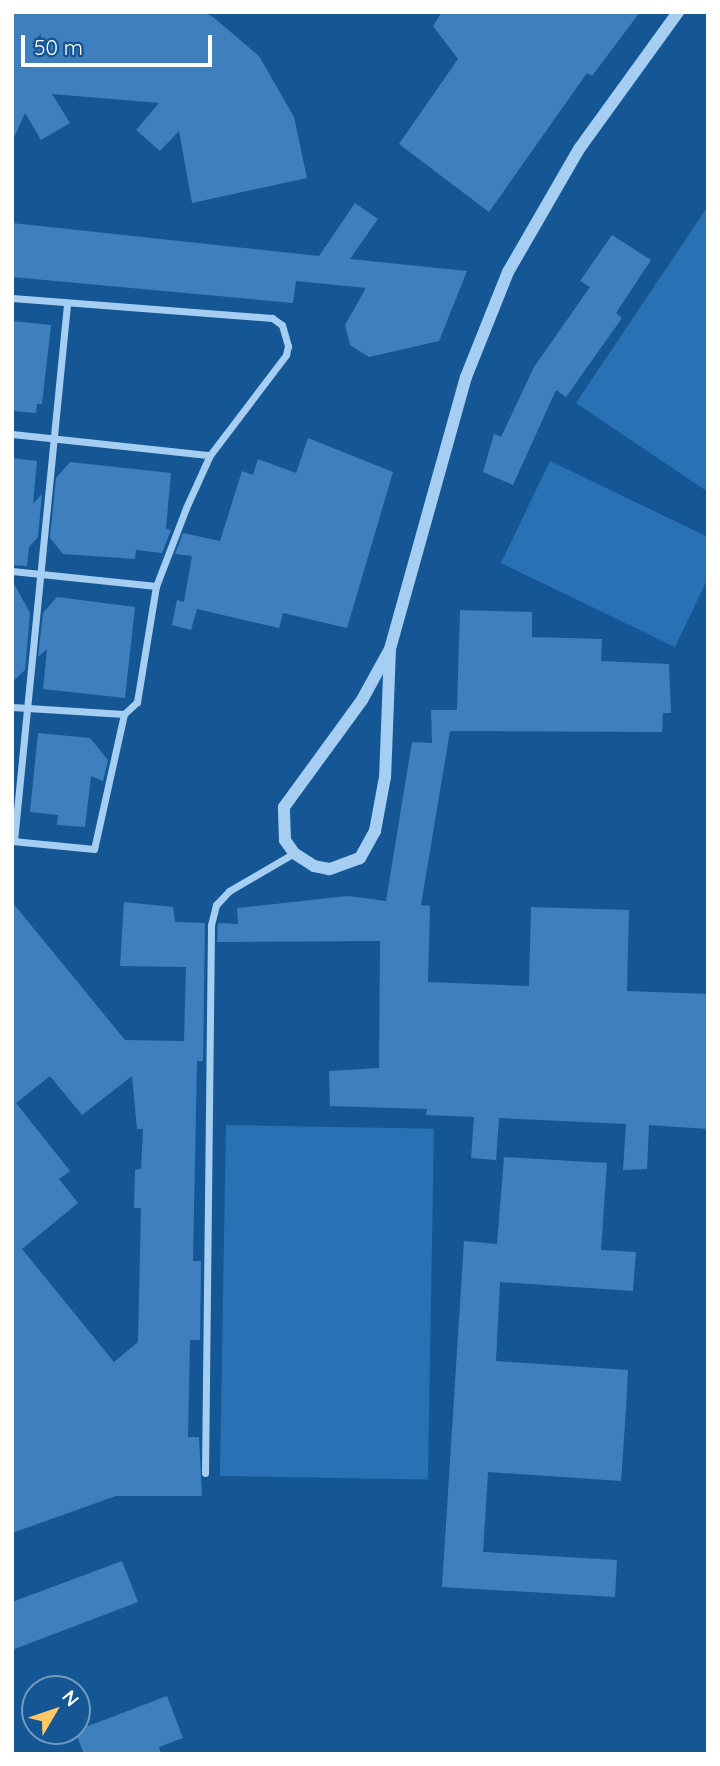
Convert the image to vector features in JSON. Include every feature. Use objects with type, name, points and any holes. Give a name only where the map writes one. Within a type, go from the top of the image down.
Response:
[{"type":"street","points":[[390,649],[385,777],[369,847],[345,866],[329,869],[314,866],[294,853],[285,839],[284,807],[362,700],[390,649],[466,377],[508,272],[579,149],[678,12]]},
{"type":"street","points":[[12,298],[272,318],[282,325],[287,334],[286,355],[210,455],[156,586],[137,702],[124,714],[94,849],[13,841],[67,304]]},
{"type":"street","points":[[12,434],[210,455]]},
{"type":"street","points":[[12,571],[156,586]]},
{"type":"street","points":[[12,706],[124,714]]},
{"type":"street","points":[[205,1473],[212,925],[216,905],[229,891],[294,853]]},
{"type":"shaded area","points":[[708,206],[708,492],[576,403]]},
{"type":"shaded area","points":[[550,461],[708,537],[708,578],[675,647],[501,563]]},
{"type":"shaded area","points":[[226,1125],[434,1129],[428,1480],[220,1476]]},
{"type":"building","points":[[12,12],[203,12],[213,17],[259,56],[294,117],[307,178],[192,203],[179,131],[160,151],[136,130],[159,103],[52,94],[70,123],[41,140],[25,113],[12,142]]},
{"type":"building","points":[[442,12],[640,12],[592,76],[587,73],[489,212],[399,144],[458,59],[433,26]]},
{"type":"building","points":[[355,203],[378,219],[350,259],[467,271],[439,341],[369,357],[350,345],[345,325],[366,288],[296,281],[293,303],[12,277],[12,223],[319,256]]},
{"type":"building","points":[[612,235],[651,260],[616,313],[622,318],[566,397],[556,390],[513,485],[483,472],[494,434],[501,437],[534,367],[590,287],[580,281]]},
{"type":"building","points":[[12,321],[51,325],[42,404],[37,404],[36,413],[12,411]]},
{"type":"building","points":[[308,438],[393,472],[347,628],[283,613],[279,628],[197,609],[191,630],[172,625],[177,600],[184,602],[192,556],[175,554],[183,533],[220,541],[242,471],[253,475],[258,459],[296,473]]},
{"type":"building","points":[[12,458],[37,461],[33,504],[42,494],[38,537],[29,547],[27,566],[12,565]]},
{"type":"building","points":[[70,462],[171,473],[166,529],[171,530],[162,553],[136,550],[135,559],[63,554],[50,538],[56,478]]},
{"type":"building","points":[[12,580],[30,613],[25,670],[12,682]]},
{"type":"building","points":[[57,597],[135,607],[125,698],[43,689],[47,649],[38,657],[43,613]]},
{"type":"building","points":[[460,610],[532,612],[532,637],[602,639],[601,661],[669,664],[671,713],[663,713],[662,732],[450,731],[421,905],[430,906],[428,982],[529,986],[531,907],[629,910],[627,991],[708,994],[708,1129],[649,1125],[647,1169],[623,1170],[626,1124],[499,1118],[496,1160],[471,1158],[474,1117],[426,1115],[427,1109],[330,1106],[329,1071],[379,1068],[380,941],[217,942],[218,923],[238,924],[237,908],[348,896],[386,901],[412,742],[432,743],[431,710],[457,710]]},
{"type":"building","points":[[38,733],[90,738],[108,760],[103,781],[91,776],[85,827],[57,825],[58,815],[30,812]]},
{"type":"building","points":[[12,902],[125,1040],[184,1041],[186,967],[120,966],[124,902],[173,907],[175,922],[205,923],[203,1061],[197,1061],[193,1261],[201,1261],[200,1340],[190,1340],[188,1437],[199,1437],[202,1496],[116,1496],[12,1533]],"holes":[[[50,1076],[82,1115],[132,1076],[137,1129],[143,1129],[141,1169],[135,1170],[134,1208],[141,1208],[138,1342],[114,1362],[22,1249],[78,1203],[59,1179],[70,1171],[16,1103]]]},
{"type":"building","points":[[504,1157],[607,1163],[601,1250],[636,1252],[633,1291],[500,1282],[496,1361],[628,1370],[626,1409],[621,1481],[488,1472],[483,1552],[617,1560],[615,1597],[442,1587],[464,1241],[497,1244]]},
{"type":"building","points":[[122,1561],[138,1602],[12,1650],[12,1602]]},
{"type":"building","points":[[167,1696],[183,1738],[159,1747],[161,1754],[84,1754],[80,1745],[91,1745],[91,1725]]}]
